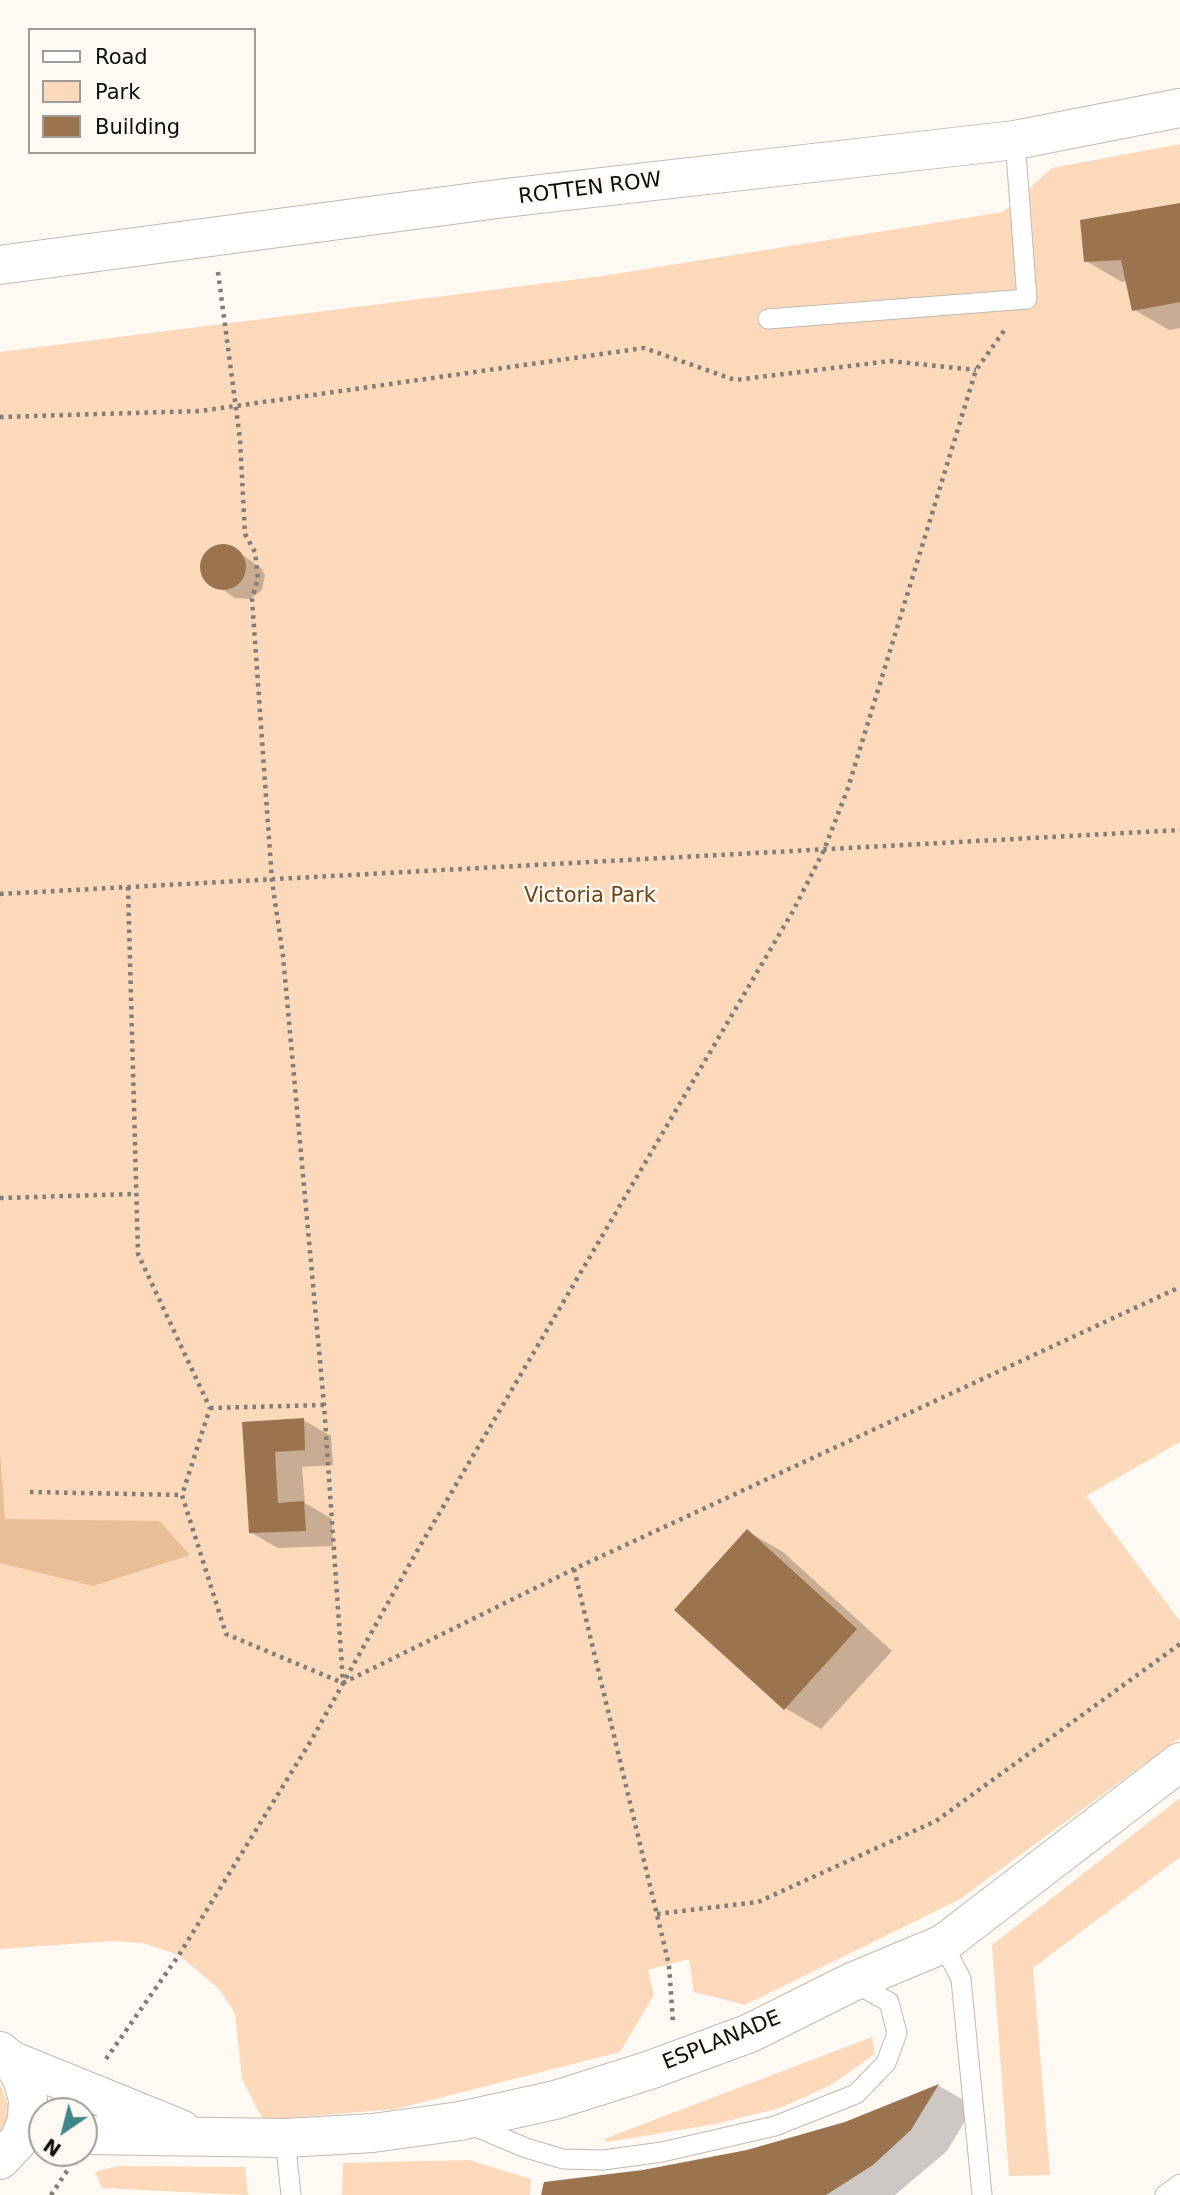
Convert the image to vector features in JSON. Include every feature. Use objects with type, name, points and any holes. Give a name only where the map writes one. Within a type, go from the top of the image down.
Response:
[{"type":"street","name":"ROTTEN ROW","points":[[0,265],[505,198],[1015,140],[1180,108]]},
{"type":"street","name":"ESPLANADE","points":[[98,2147],[196,2135],[285,2138],[373,2133],[460,2121],[555,2100],[675,2061],[750,2034],[852,1982],[943,1944],[1180,1762]]},
{"type":"street","name":"ESPLANADE","points":[[5,2056],[196,2135]]},
{"type":"street","points":[[5,2056],[22,2078],[28,2099],[27,2120],[13,2154]]},
{"type":"lane","points":[[768,319],[1027,299],[1015,140]]},
{"type":"lane","points":[[943,1944],[961,1979],[982,2195]]},
{"type":"lane","points":[[460,2121],[526,2148],[564,2159],[603,2160],[662,2152],[775,2126],[856,2094],[886,2063],[897,2033],[889,2002],[852,1982]]},
{"type":"lane","points":[[285,2138],[291,2195]]},
{"type":"lane","points":[[1166,2195],[1180,2184]]},
{"type":"path","points":[[212,237],[236,405],[245,534],[255,552],[258,578],[252,599],[272,881],[284,956],[324,1405],[343,1683]]},
{"type":"path","points":[[86,2089],[179,1955],[343,1683],[793,911],[824,850],[848,788],[976,370],[1027,299]]},
{"type":"path","points":[[0,417],[200,411],[644,348],[735,380],[890,361],[976,370]]},
{"type":"path","points":[[0,894],[1180,830]]},
{"type":"path","points":[[128,887],[134,1194],[138,1254],[210,1408],[182,1495],[226,1633],[343,1683],[574,1569],[1180,1287]]},
{"type":"path","points":[[0,1198],[134,1194]]},
{"type":"path","points":[[210,1408],[324,1405]]},
{"type":"path","points":[[30,1492],[182,1495]]},
{"type":"path","points":[[574,1569],[669,1965],[675,2061]]},
{"type":"path","points":[[657,1914],[758,1902],[936,1821],[1180,1644]]},
{"type":"path","points":[[51,2195],[67,2167]]},
{"type":"green space","name":"Victoria Park","points":[[1180,144],[1180,1442],[1086,1496],[1180,1621],[1180,1738],[960,1899],[745,2005],[694,1992],[689,1959],[648,1970],[654,1995],[620,2052],[396,2109],[263,2120],[242,2079],[235,2013],[219,1989],[179,1955],[143,1943],[112,1941],[0,1949],[0,352],[602,276],[1003,212],[1052,168]]},
{"type":"green space","points":[[1180,1798],[1180,1857],[1033,1968],[1050,2175],[1009,2176],[992,1945]]},
{"type":"green space","points":[[872,2037],[875,2054],[831,2085],[780,2108],[715,2124],[608,2142],[604,2139]]},
{"type":"green space","points":[[0,2083],[8,2105],[7,2119],[0,2133]]},
{"type":"green space","points":[[469,2160],[531,2179],[530,2195],[342,2195],[343,2163]]},
{"type":"green space","points":[[117,2166],[245,2167],[248,2195],[102,2188],[95,2172]]},
{"type":"shaded area","points":[[0,1453],[5,1519],[159,1521],[190,1555],[93,1586],[0,1563]]},
{"type":"building","points":[[1180,203],[1180,302],[1132,311],[1121,260],[1084,262],[1080,220]]},
{"type":"building","points":[[223,544],[239,551],[246,567],[239,583],[223,590],[207,583],[200,567],[207,551]]},
{"type":"building","points":[[304,1418],[305,1450],[275,1452],[278,1503],[304,1501],[306,1531],[249,1533],[242,1422]]},
{"type":"building","points":[[747,1529],[857,1629],[784,1710],[674,1610]]},
{"type":"building","points":[[939,2084],[911,2130],[873,2165],[826,2195],[541,2195],[544,2182],[643,2170],[747,2150],[845,2122]]}]
